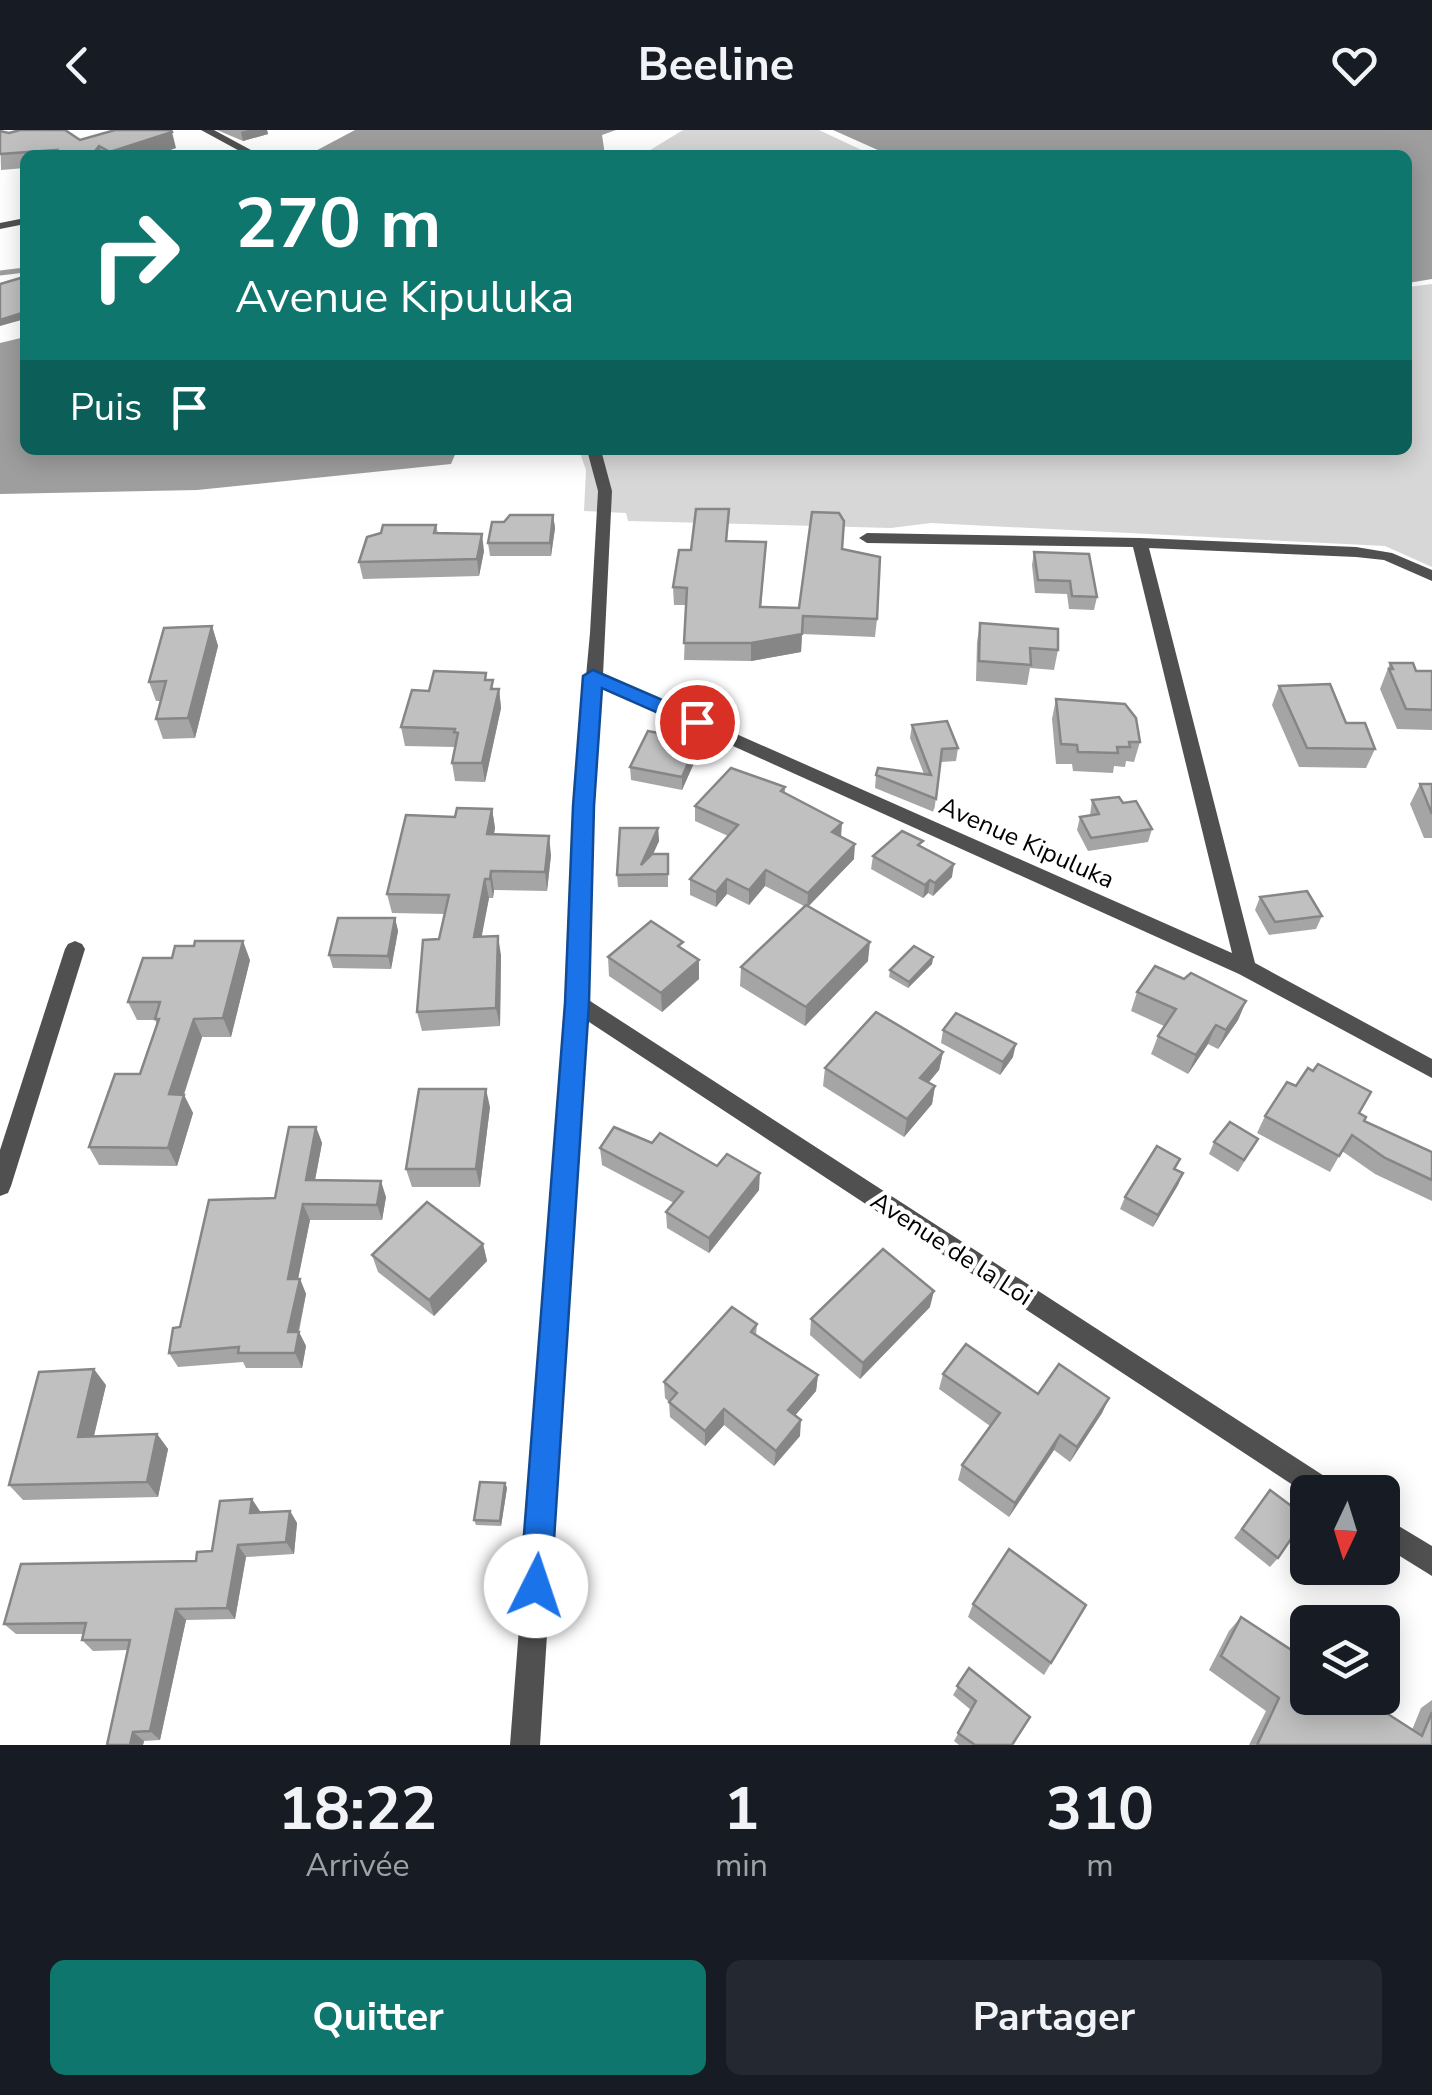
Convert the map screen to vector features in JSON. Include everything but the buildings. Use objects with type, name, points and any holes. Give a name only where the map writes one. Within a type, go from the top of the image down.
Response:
[{"type":"street","points":[[206,130],[245,150]]},
{"type":"street","points":[[525,1745],[577,1003],[583,806],[605,491],[595,455]]},
{"type":"street","points":[[867,538],[1140,543],[1377,554],[1432,576]]},
{"type":"street","points":[[1140,543],[1246,968]]},
{"type":"street","name":"Avenue Kipuluka","points":[[593,676],[1246,968],[1432,1069]]},
{"type":"street","points":[[0,1186],[74,949]]},
{"type":"street","name":"Avenue de la Loi","points":[[577,1003],[1300,1475]]},
{"type":"street","points":[[1400,1541],[1432,1562]]},
{"type":"shaded area","points":[[355,130],[616,130],[602,135],[604,150],[317,150]]},
{"type":"shaded area","points":[[683,130],[819,130],[861,150],[650,150]]},
{"type":"shaded area","points":[[833,130],[1432,130],[1432,279],[1412,282],[1412,150],[878,150]]},
{"type":"shaded area","points":[[1432,284],[1432,567],[1385,546],[931,523],[891,528],[628,521],[626,513],[584,511],[586,470],[581,455],[1412,455],[1412,286]]},
{"type":"shaded area","points":[[20,338],[20,455],[455,455],[451,464],[197,490],[0,494],[0,343]]},
{"type":"waterway","points":[[0,273],[20,271]]},
{"type":"route","points":[[536,1586],[577,1003],[583,806],[593,676],[697,722]]}]
